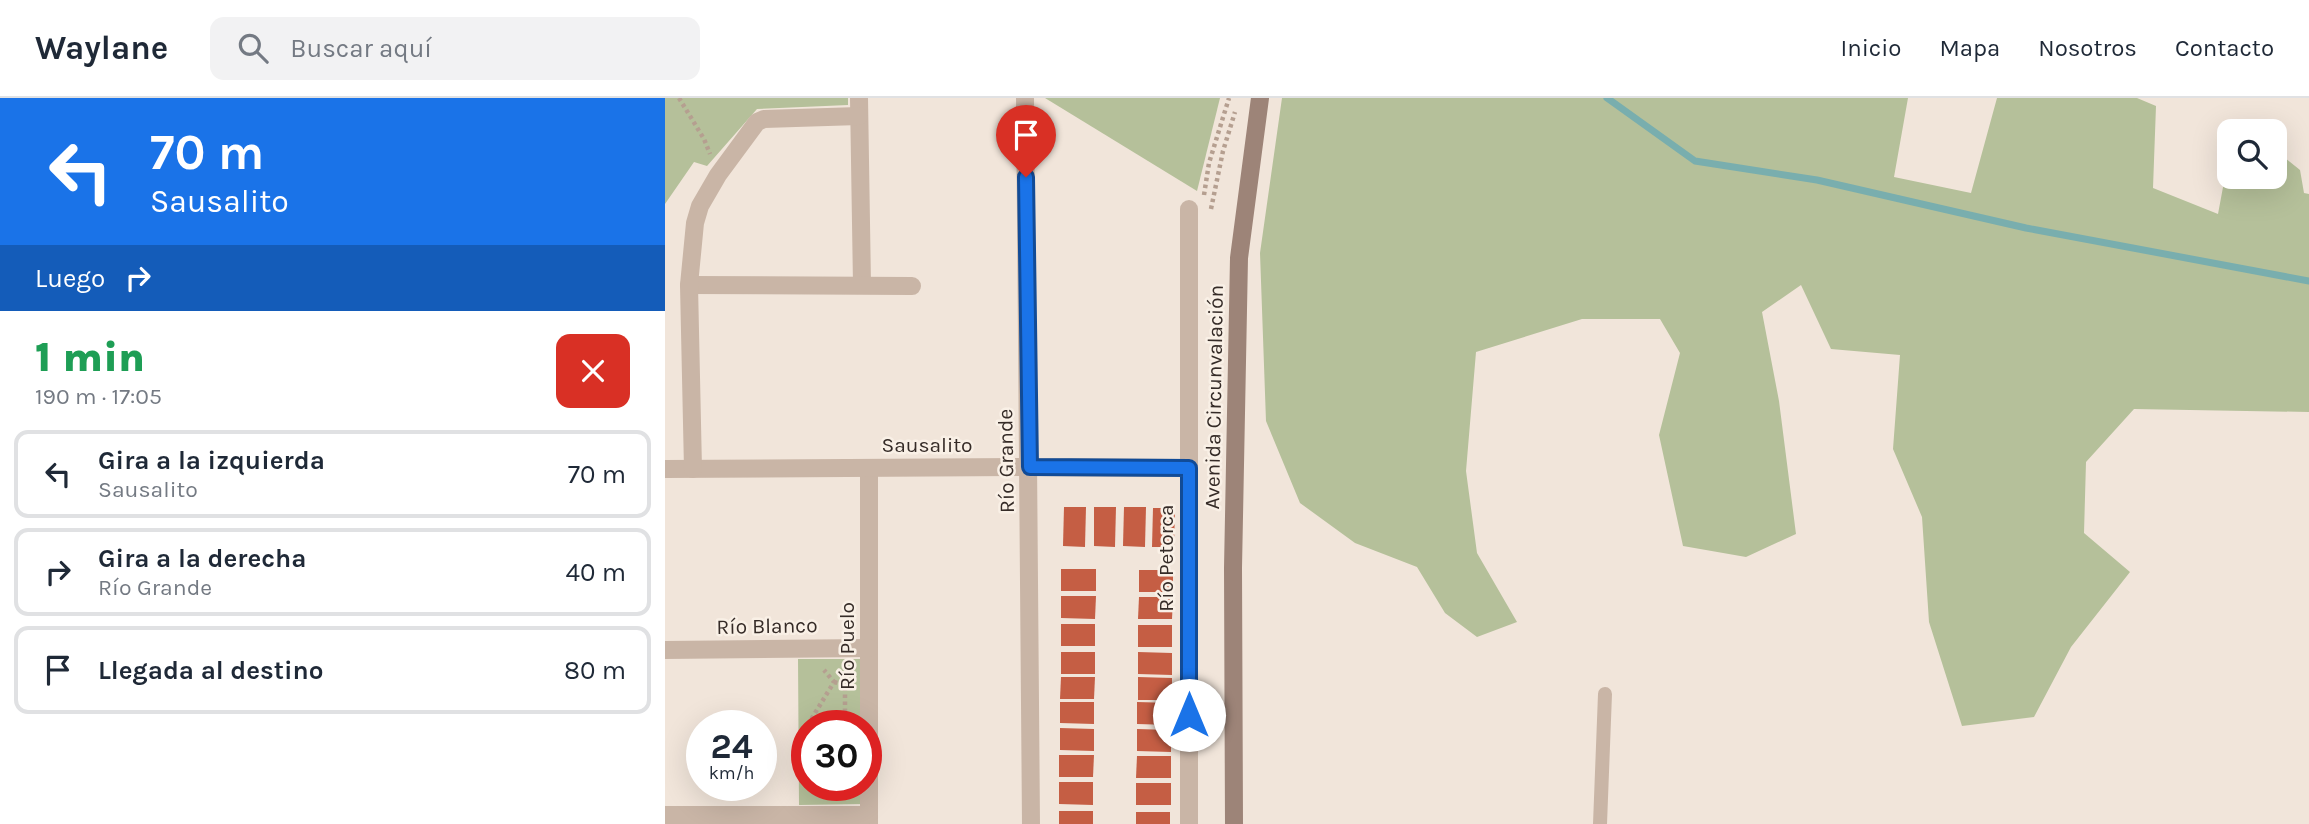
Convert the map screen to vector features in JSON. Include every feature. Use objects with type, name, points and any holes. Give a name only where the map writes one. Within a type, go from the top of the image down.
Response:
[{"type":"main road","name":"Avenida Circunvalación","points":[[1234,824],[1233,568],[1239,258],[1260,98]]},
{"type":"street","name":"Río Grande","points":[[1025,98],[1031,824]]},
{"type":"street","points":[[693,469],[689,285],[695,223],[700,205],[718,175],[757,121],[859,107],[862,285]]},
{"type":"street","name":"Río Petorca","points":[[1189,209],[1189,824]]},
{"type":"street","points":[[689,285],[912,286]]},
{"type":"street","name":"Río Puelo","points":[[869,468],[869,819]]},
{"type":"street","name":"Sausalito","points":[[665,469],[1189,468]]},
{"type":"street","name":"Río Blanco","points":[[665,650],[869,648]]},
{"type":"street","points":[[665,815],[869,819]]},
{"type":"lane","points":[[1600,824],[1605,694]]},
{"type":"path","points":[[679,98],[705,139],[718,175]]},
{"type":"path","points":[[813,649],[817,660],[834,682],[845,685],[845,710]]},
{"type":"path","points":[[817,710],[834,682]]},
{"type":"green space","points":[[665,98],[848,98],[848,105],[757,109],[707,166],[694,162],[665,204]]},
{"type":"green space","points":[[1045,98],[1220,98],[1197,191]]},
{"type":"green space","points":[[1282,98],[1908,98],[1894,177],[1971,193],[1997,98],[2137,98],[2156,106],[2153,188],[2218,214],[2223,189],[2287,189],[2287,160],[2300,170],[2304,193],[2309,194],[2309,412],[2134,409],[2086,462],[2084,533],[2130,572],[2071,647],[2034,717],[1962,726],[1929,622],[1922,517],[1893,449],[1900,355],[1831,349],[1801,285],[1762,312],[1779,401],[1796,534],[1746,557],[1683,546],[1659,435],[1680,353],[1660,319],[1582,319],[1476,352],[1466,471],[1477,553],[1517,622],[1477,637],[1445,613],[1417,567],[1355,543],[1300,503],[1266,421],[1260,253]]},
{"type":"green space","points":[[798,659],[861,659],[862,710],[798,710]]},
{"type":"green space","points":[[799,801],[863,801],[863,804],[799,805]]},
{"type":"building","points":[[1064,507],[1086,507],[1085,547],[1063,546]]},
{"type":"building","points":[[1094,507],[1116,507],[1115,547],[1094,546]]},
{"type":"building","points":[[1124,507],[1146,507],[1145,547],[1123,546]]},
{"type":"building","points":[[1153,508],[1175,508],[1174,547],[1152,547]]},
{"type":"building","points":[[1061,569],[1096,569],[1096,591],[1061,591]]},
{"type":"building","points":[[1139,570],[1173,570],[1173,592],[1139,592]]},
{"type":"building","points":[[1061,596],[1096,596],[1095,619],[1061,618]]},
{"type":"building","points":[[1139,597],[1173,597],[1172,619],[1138,619]]},
{"type":"building","points":[[1061,624],[1095,624],[1095,646],[1061,646]]},
{"type":"building","points":[[1138,625],[1172,625],[1172,647],[1138,647]]},
{"type":"building","points":[[1061,652],[1095,652],[1095,674],[1061,674]]},
{"type":"building","points":[[1138,652],[1172,653],[1172,675],[1138,674]]},
{"type":"building","points":[[1061,677],[1095,677],[1094,699],[1060,699]]},
{"type":"building","points":[[1138,677],[1172,678],[1172,700],[1138,700]]},
{"type":"building","points":[[1060,702],[1094,702],[1094,724],[1060,723]]},
{"type":"building","points":[[1137,702],[1172,703],[1171,725],[1137,724]]},
{"type":"building","points":[[1060,728],[1094,729],[1094,751],[1060,750]]},
{"type":"building","points":[[1137,729],[1171,730],[1171,752],[1137,751]]},
{"type":"building","points":[[1059,755],[1094,755],[1093,777],[1059,777]]},
{"type":"building","points":[[1137,756],[1171,756],[1171,778],[1136,778]]},
{"type":"building","points":[[1059,782],[1093,782],[1093,805],[1059,804]]},
{"type":"building","points":[[1136,783],[1171,783],[1171,805],[1136,805]]},
{"type":"building","points":[[1059,811],[1093,811],[1093,824],[1059,824]]},
{"type":"building","points":[[1136,812],[1170,812],[1170,824],[1136,824]]},
{"type":"waterway","points":[[1607,98],[1695,161],[1817,180],[2026,228],[2309,281]]},
{"type":"route","points":[[1026,177],[1030,467],[1189,468],[1189,715]]}]
